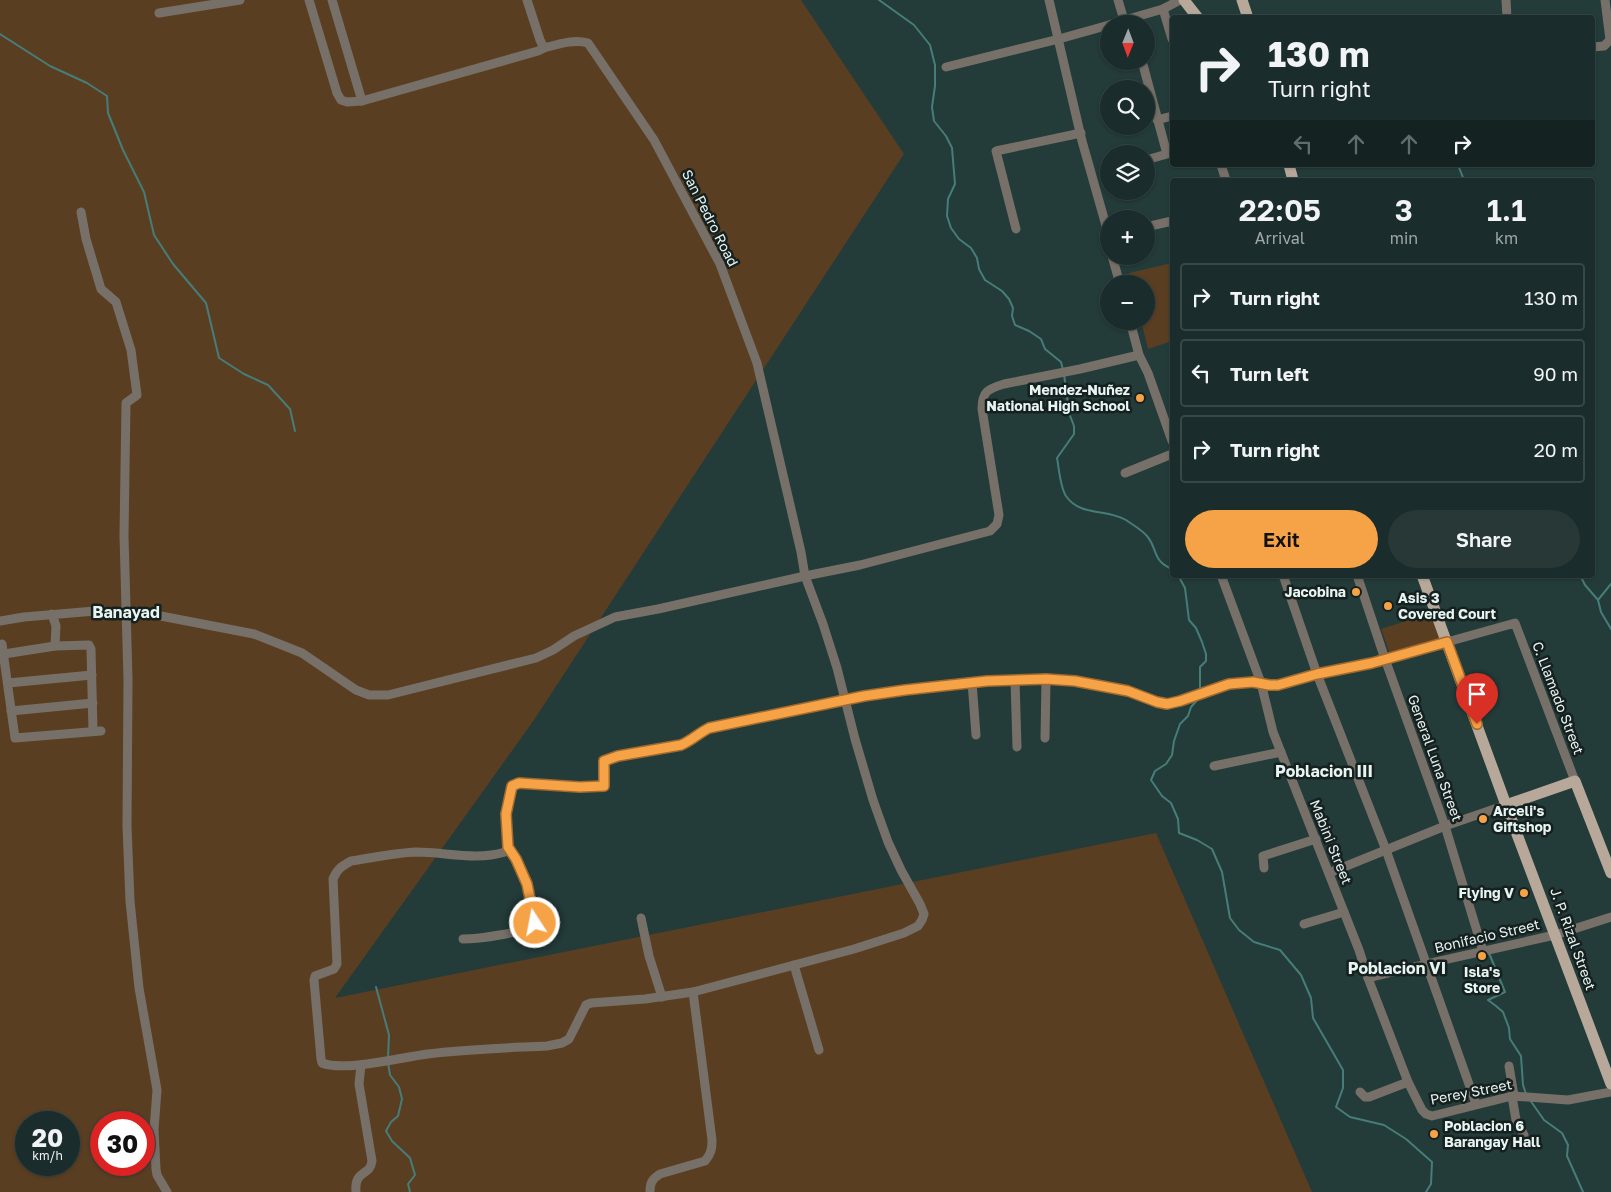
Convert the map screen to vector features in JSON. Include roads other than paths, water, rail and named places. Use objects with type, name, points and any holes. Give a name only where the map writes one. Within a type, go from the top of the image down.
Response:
[{"type":"main road","points":[[1184,0],[1196,15]]},
{"type":"main road","points":[[1242,0],[1247,15]]},
{"type":"main road","name":"J. P. Rizal Street","points":[[1423,578],[1611,1084]]},
{"type":"main road","points":[[1506,805],[1575,782],[1611,873]]},
{"type":"street","points":[[158,13],[240,0]]},
{"type":"street","points":[[309,0],[341,100],[347,102],[362,101],[538,52],[544,48],[527,0]]},
{"type":"street","points":[[332,0],[362,101]]},
{"type":"street","points":[[1049,0],[1082,137],[1102,210]]},
{"type":"street","points":[[1118,0],[1126,15]]},
{"type":"street","points":[[1145,15],[1180,0]]},
{"type":"street","points":[[1506,0],[1507,15]]},
{"type":"street","points":[[1595,48],[1604,46],[1610,40],[1605,0]]},
{"type":"street","points":[[1163,8],[1170,32]]},
{"type":"street","points":[[946,67],[1100,27]]},
{"type":"street","name":"San Pedro Road","points":[[544,48],[569,42],[579,41],[588,43],[654,140],[720,264],[757,363],[799,542],[805,576]]},
{"type":"street","points":[[1144,70],[1166,154],[1155,157]]},
{"type":"street","points":[[1157,120],[1170,117]]},
{"type":"street","points":[[1016,229],[996,151],[1082,137]]},
{"type":"street","points":[[81,212],[86,239],[100,289],[116,302],[131,350],[137,395],[126,403],[124,536],[128,680],[127,826],[130,902],[139,988],[157,1090],[154,1130],[156,1169],[157,1175],[167,1192]]},
{"type":"street","points":[[1155,225],[1170,221]]},
{"type":"street","points":[[1132,330],[1139,355],[1148,373],[1170,435]]},
{"type":"street","points":[[0,621],[95,611],[161,616],[254,634],[302,653],[356,690],[369,695],[388,694],[536,658],[554,650],[574,636],[615,617],[894,557],[990,531],[997,524],[999,516],[982,409],[982,400],[985,392],[1004,384],[1139,355]]},
{"type":"street","points":[[1125,473],[1170,455]]},
{"type":"street","points":[[508,847],[505,852],[497,855],[468,856],[414,852],[351,862],[343,865],[336,871],[333,879],[337,964],[334,969],[315,976],[314,980],[322,1063],[329,1066],[361,1065],[429,1054],[547,1046],[562,1043],[569,1039],[586,1005],[591,1003],[662,997],[693,992],[904,933],[918,926],[924,914],[888,842],[871,791],[823,624],[805,576]]},
{"type":"street","name":"Mabini Street","points":[[1222,578],[1261,683],[1273,732],[1316,839],[1408,1082],[1426,1114]]},
{"type":"street","points":[[1284,578],[1317,674],[1386,850],[1476,1104]]},
{"type":"street","name":"General Luna Street","points":[[1358,578],[1444,826],[1482,951]]},
{"type":"street","points":[[53,616],[56,626],[55,643]]},
{"type":"street","name":"C. Llamado Street","points":[[1447,642],[1515,623],[1575,782]]},
{"type":"street","points":[[463,938],[487,937],[530,928],[535,923],[527,884],[516,859],[508,847],[506,814],[512,786],[519,783],[580,787],[604,786],[604,761],[618,756],[681,745],[709,728],[845,700],[905,690],[972,682],[1046,679],[1075,681],[1128,691],[1167,704],[1191,698],[1229,684],[1253,682],[1278,685],[1447,642]]},
{"type":"street","points":[[2,644],[15,738],[97,731],[92,703],[91,649],[89,646],[55,643],[4,654]]},
{"type":"street","points":[[8,683],[92,675]]},
{"type":"street","points":[[1045,738],[1046,679]]},
{"type":"street","points":[[1015,680],[1017,747]]},
{"type":"street","points":[[972,682],[976,735]]},
{"type":"street","points":[[11,711],[92,703]]},
{"type":"street","points":[[1214,766],[1281,752]]},
{"type":"street","points":[[1329,873],[1444,826],[1506,805]]},
{"type":"street","points":[[1264,868],[1263,856],[1316,839]]},
{"type":"street","points":[[1304,924],[1344,912]]},
{"type":"street","name":"Bonifacio Street","points":[[1368,978],[1555,935],[1611,917]]},
{"type":"street","points":[[641,918],[649,956],[662,997]]},
{"type":"street","points":[[794,965],[819,1050]]},
{"type":"street","points":[[650,1192],[650,1183],[654,1177],[705,1161],[712,1149],[693,992]]},
{"type":"street","points":[[356,1192],[356,1180],[362,1173],[368,1170],[372,1161],[359,1084],[361,1065]]},
{"type":"street","points":[[1508,1066],[1515,1096],[1516,1120],[1524,1135]]},
{"type":"street","points":[[1360,1092],[1365,1097],[1370,1097],[1408,1082]]},
{"type":"street","name":"Perey Street","points":[[1426,1114],[1432,1116],[1515,1096],[1568,1100],[1611,1092]]},
{"type":"waterway","points":[[879,0],[914,25],[930,45],[935,65],[932,107],[934,121],[946,136],[952,148],[955,184],[948,199],[947,216],[951,228],[959,239],[971,248],[985,280],[1002,291],[1009,299],[1013,308],[1012,316],[1015,325],[1041,339],[1045,349],[1061,362],[1063,370]]},
{"type":"waterway","points":[[0,34],[50,66],[87,83],[107,96],[108,113],[123,150],[144,192],[154,235],[173,264],[206,303],[219,358],[244,374],[268,385],[290,409],[295,431]]},
{"type":"waterway","points":[[1459,167],[1463,178]]},
{"type":"waterway","points":[[1064,374],[1069,413],[1074,426],[1074,434],[1057,458],[1061,483],[1066,496],[1078,507],[1110,514],[1126,520],[1145,534],[1158,558],[1170,568]]},
{"type":"waterway","points":[[1180,578],[1185,588],[1189,620],[1196,628],[1206,654],[1206,661],[1200,667],[1200,690]]},
{"type":"waterway","points":[[1582,578],[1598,600],[1601,612],[1611,629]]},
{"type":"waterway","points":[[1598,600],[1611,584]]},
{"type":"waterway","points":[[1199,698],[1191,707],[1188,716],[1180,724],[1174,741],[1172,755],[1166,764],[1155,771],[1151,780],[1162,796],[1171,803],[1178,819],[1179,833],[1197,840],[1212,849],[1222,872],[1230,918],[1239,930],[1254,942],[1280,950],[1301,975],[1311,998],[1313,1018],[1343,1070],[1343,1088],[1336,1107],[1350,1117],[1384,1125],[1406,1139],[1432,1162],[1431,1184],[1426,1192]]},
{"type":"waterway","points":[[1489,953],[1505,992],[1488,1000],[1503,1012],[1509,1028],[1510,1039],[1521,1056],[1523,1085],[1526,1094]]},
{"type":"waterway","points":[[376,987],[389,1035],[388,1058]]},
{"type":"waterway","points":[[388,1063],[390,1075],[399,1087],[402,1099],[398,1116],[391,1122],[386,1131],[392,1141],[410,1158],[415,1175],[408,1184],[410,1192]]},
{"type":"waterway","points":[[1530,1100],[1544,1120],[1562,1133],[1568,1145],[1567,1156],[1583,1192]]},
{"type":"place","name":"Mendez-Nuñez National High School","points":[[1140,398]]},
{"type":"place","name":"Jacobina","points":[[1356,592]]},
{"type":"place","name":"Asis 3 Covered Court","points":[[1388,606]]},
{"type":"place","name":"Arceli's Giftshop","points":[[1483,819]]},
{"type":"place","name":"Flying V","points":[[1524,893]]},
{"type":"place","name":"Isla's Store","points":[[1482,956]]},
{"type":"place","name":"Poblacion 6 Barangay Hall","points":[[1434,1134]]},
{"type":"district","name":"Banayad","points":[[126,612]]},
{"type":"district","name":"Poblacion III","points":[[1324,771]]},
{"type":"district","name":"Poblacion VI","points":[[1397,968]]}]
